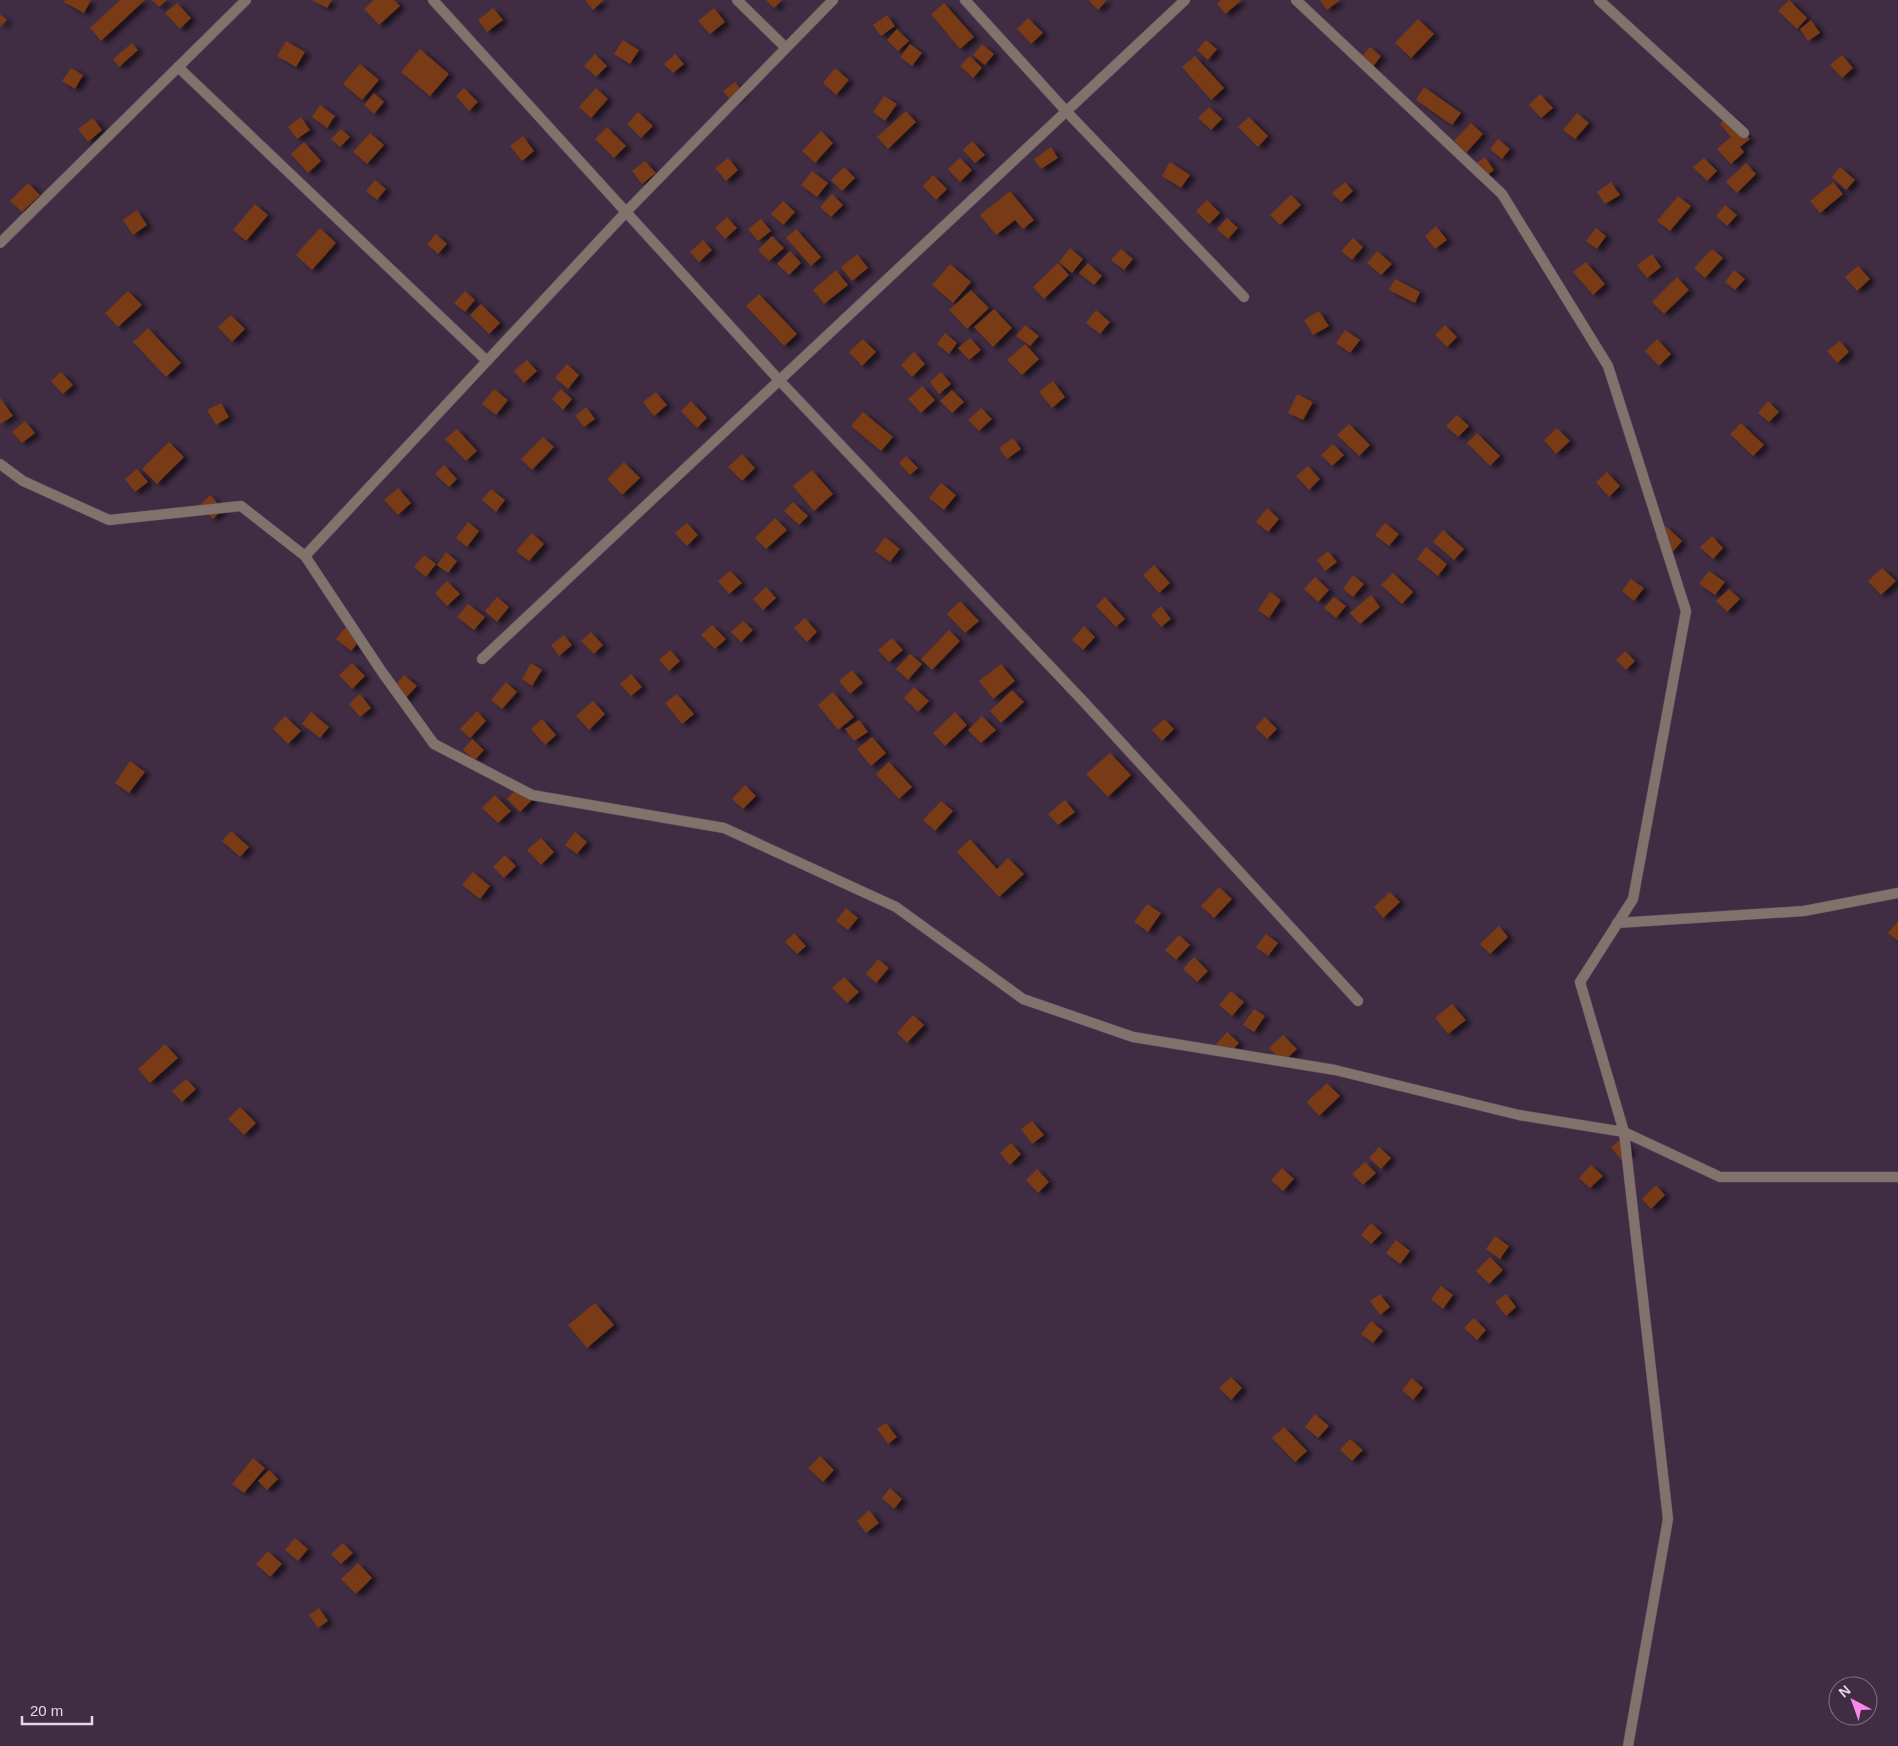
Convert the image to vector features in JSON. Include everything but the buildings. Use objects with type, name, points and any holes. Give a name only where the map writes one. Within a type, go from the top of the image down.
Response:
[{"type":"street","points":[[0,243],[246,0]]},
{"type":"street","points":[[433,0],[779,380],[1084,702],[1358,1001]]},
{"type":"street","points":[[737,0],[785,47]]},
{"type":"street","points":[[305,556],[626,212],[785,47],[833,0]]},
{"type":"street","points":[[965,0],[1066,111],[1244,296]]},
{"type":"street","points":[[482,659],[1185,0]]},
{"type":"street","points":[[1296,0],[1502,194],[1608,366],[1686,611],[1633,899],[1580,982],[1624,1132],[1668,1519],[1628,1746]]},
{"type":"street","points":[[1599,0],[1744,133]]},
{"type":"street","points":[[178,67],[487,361]]},
{"type":"street","points":[[0,464],[23,481],[109,520],[241,506],[305,556],[382,672],[434,744],[532,794],[724,828],[896,907],[1023,999],[1133,1037],[1335,1070],[1519,1115],[1624,1132],[1720,1177],[1898,1177]]},
{"type":"street","points":[[1618,923],[1804,911],[1898,892]]}]
